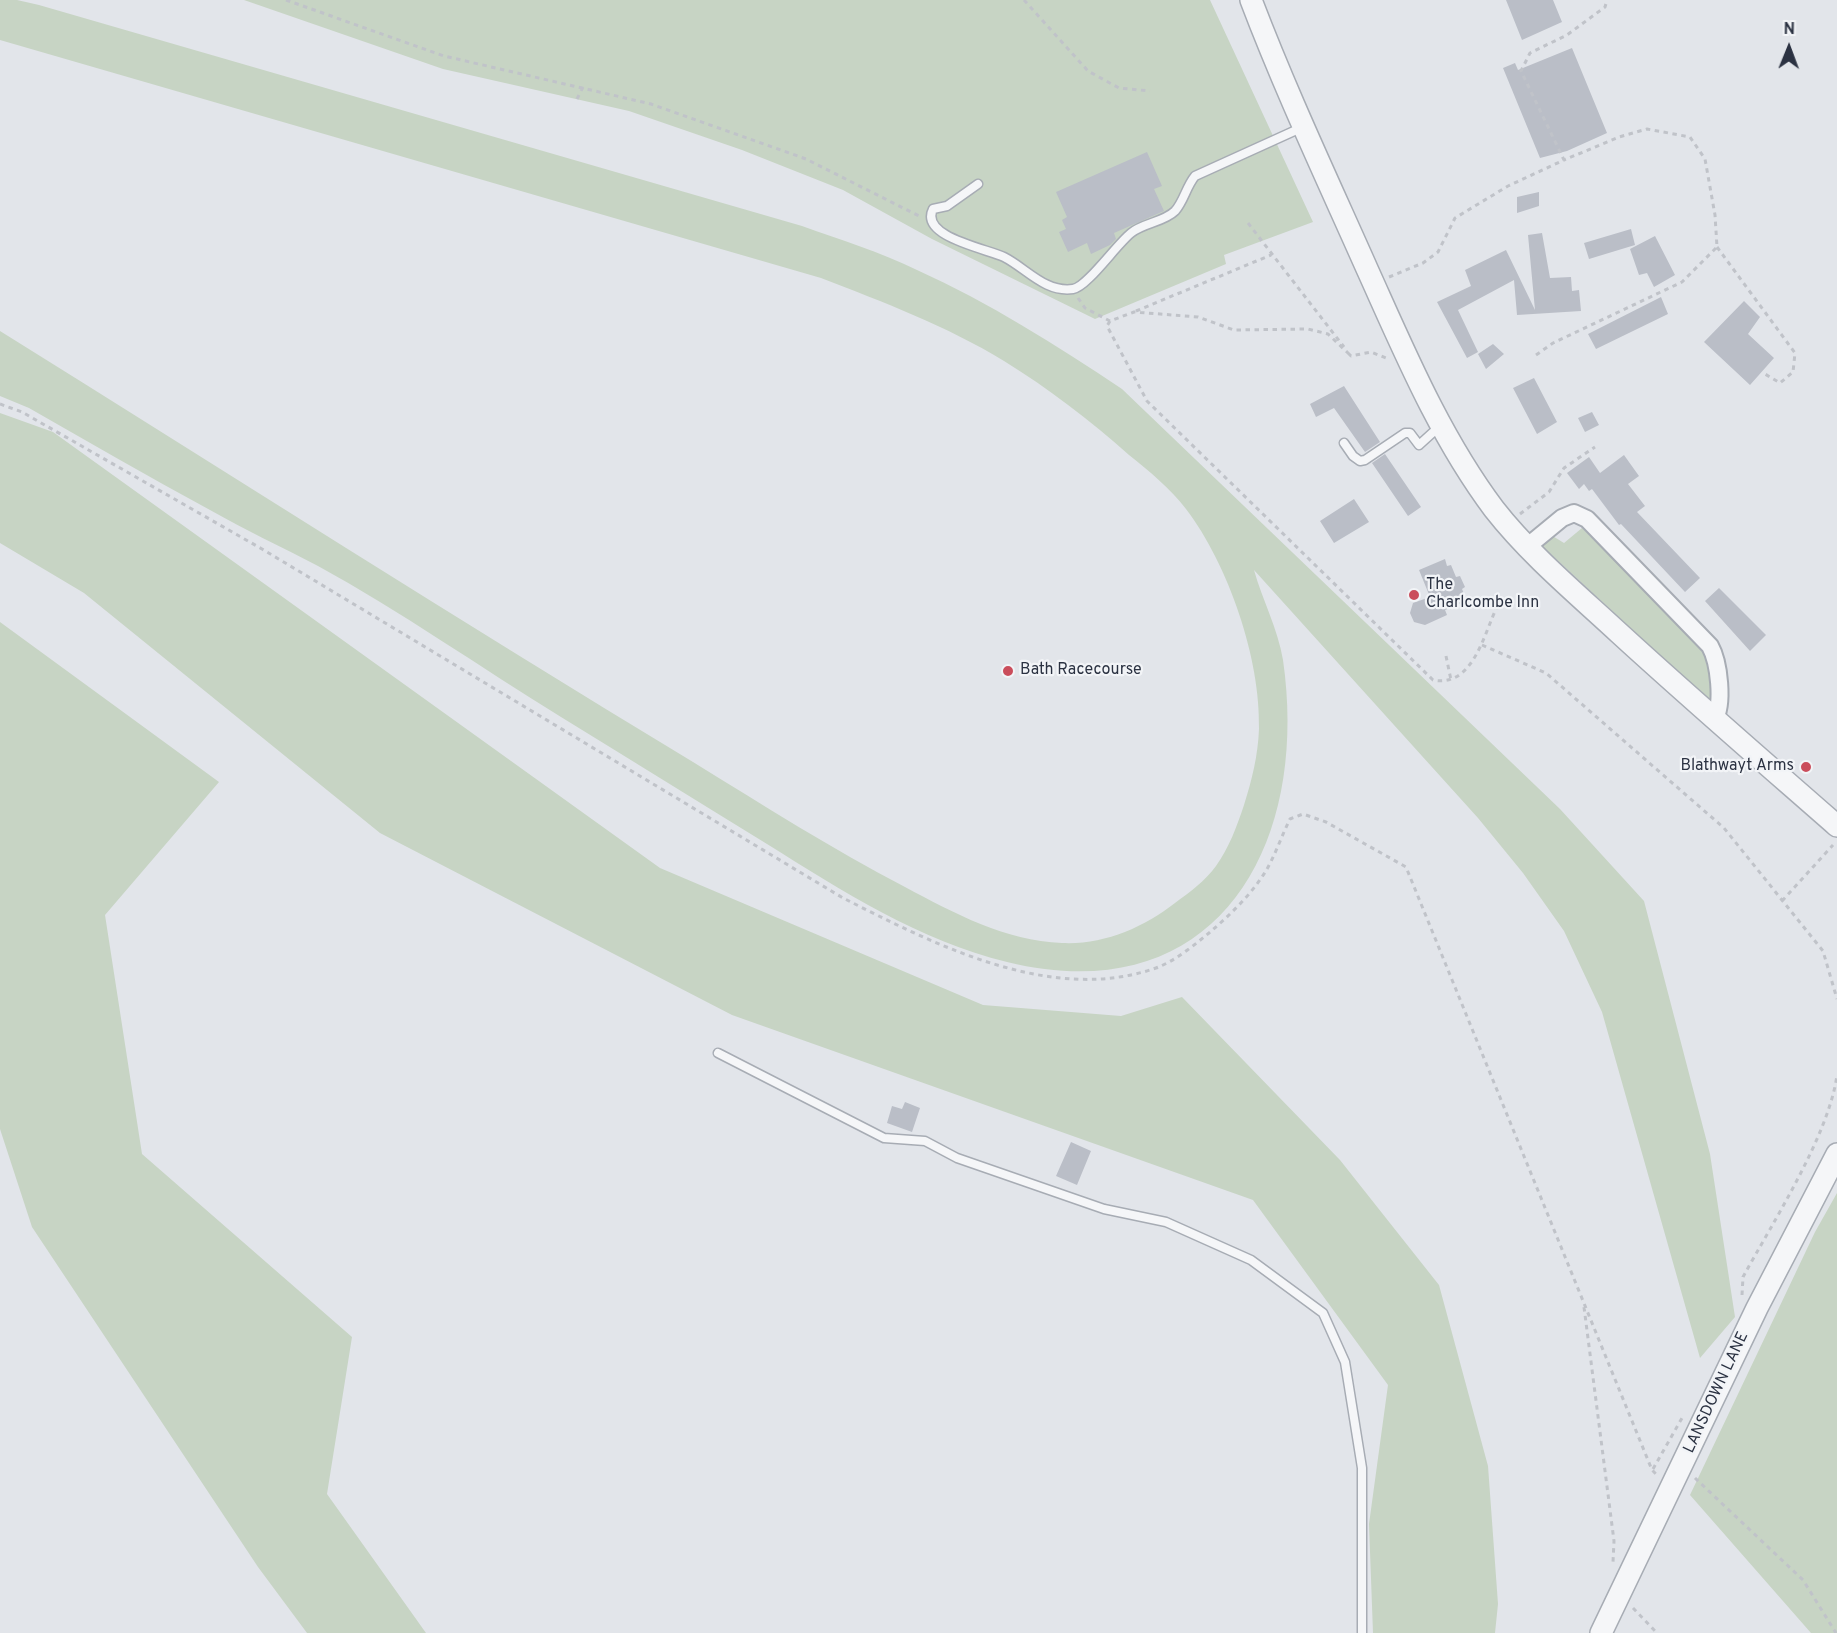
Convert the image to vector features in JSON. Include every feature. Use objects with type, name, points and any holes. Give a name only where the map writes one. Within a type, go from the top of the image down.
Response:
[{"type":"street","points":[[1251,0],[1303,127],[1374,283],[1441,425],[1470,475],[1506,524],[1528,546],[1714,720],[1837,826]]},
{"type":"street","points":[[1528,546],[1562,518],[1574,513],[1587,519],[1710,646],[1716,657],[1718,670],[1719,712],[1714,720]]},
{"type":"street","name":"LANSDOWN LANE","points":[[1601,1633],[1762,1298],[1837,1154]]},
{"type":"lane","points":[[978,183],[947,206],[933,209],[931,213],[933,224],[944,233],[973,248],[1004,256],[1030,277],[1060,288],[1073,289],[1086,284],[1096,268],[1132,232],[1174,213],[1180,205],[1186,186],[1195,176],[1303,127]]},
{"type":"lane","points":[[1344,443],[1353,456],[1360,461],[1407,432],[1419,445],[1441,425]]},
{"type":"lane","points":[[718,1053],[884,1138],[926,1141],[957,1158],[1104,1209],[1166,1222],[1251,1260],[1323,1312],[1345,1362],[1362,1468],[1362,1633]]},
{"type":"path","points":[[286,0],[444,56],[651,104],[806,159],[899,204],[933,224]]},
{"type":"path","points":[[1024,0],[1088,71],[1119,88],[1150,91]]},
{"type":"path","points":[[1564,160],[1521,71],[1530,53],[1567,35],[1605,7],[1607,0]]},
{"type":"path","points":[[577,99],[583,87]]},
{"type":"path","points":[[1374,283],[1423,263],[1438,252],[1455,218],[1508,186],[1564,160],[1619,137],[1647,129],[1690,137],[1705,159],[1715,215],[1717,247],[1795,353],[1793,372],[1780,382],[1765,374]]},
{"type":"path","points":[[1248,223],[1333,329],[1348,353]]},
{"type":"path","points":[[1536,355],[1563,338],[1682,282],[1717,247]]},
{"type":"path","points":[[1272,255],[1110,321],[1107,326],[1147,401],[1433,680],[1451,680],[1467,668],[1482,645],[1498,605]]},
{"type":"path","points":[[1073,289],[1084,308],[1110,321]]},
{"type":"path","points":[[1134,312],[1198,317],[1234,330],[1308,329],[1328,334],[1351,356],[1371,352],[1388,358]]},
{"type":"path","points":[[0,404],[22,412],[262,549],[843,898],[913,933],[980,961],[1023,971],[1071,978],[1115,977],[1157,968],[1190,949],[1222,922],[1247,896],[1267,869],[1290,819],[1303,814],[1326,822],[1406,867],[1652,1470],[1668,1483],[1697,1478],[1803,1580],[1836,1633]]},
{"type":"path","points":[[1506,524],[1549,492],[1564,468],[1595,447]]},
{"type":"path","points":[[1482,645],[1546,673],[1724,828],[1823,951],[1837,999]]},
{"type":"path","points":[[1446,656],[1451,680]]},
{"type":"path","points":[[1782,901],[1837,840]]},
{"type":"path","points":[[1742,1305],[1743,1277],[1797,1178],[1834,1099],[1837,1076]]},
{"type":"path","points":[[1583,1302],[1614,1541],[1613,1566]]},
{"type":"path","points":[[1652,1470],[1685,1412]]},
{"type":"path","points":[[1618,1597],[1634,1608],[1657,1633]]},
{"type":"green space","points":[[0,0],[17,0],[39,5],[802,226],[860,246],[971,296],[1022,325],[1122,389],[1560,809],[1644,901],[1710,1154],[1735,1317],[1700,1358],[1602,1012],[1564,931],[1523,873],[1478,818],[1254,570],[1281,648],[1287,729],[1281,793],[1263,851],[1234,900],[1193,938],[1142,963],[1080,971],[1007,962],[943,941],[882,913],[561,717],[349,583],[223,517],[29,408],[0,396],[0,331],[519,655],[851,857],[942,906],[981,924],[1020,937],[1077,943],[1107,938],[1150,920],[1207,877],[1225,852],[1241,813],[1250,786],[1259,729],[1258,702],[1248,643],[1228,584],[1201,531],[1180,501],[1166,487],[1069,405],[982,348],[914,315],[821,278],[0,40]]},
{"type":"green space","points":[[244,0],[1210,0],[1313,222],[1224,255],[1226,264],[1095,319],[932,239],[843,190],[742,150],[629,111],[443,69]]},
{"type":"green space","points":[[0,413],[53,432],[660,868],[983,1005],[1121,1016],[1182,997],[1340,1160],[1439,1285],[1488,1466],[1498,1604],[1495,1633],[1373,1633],[1369,1524],[1388,1385],[1253,1200],[732,1015],[380,833],[84,593],[0,543]]},
{"type":"green space","points":[[1582,528],[1701,645],[1710,659],[1712,704],[1540,544],[1551,535],[1564,543]]},
{"type":"green space","points":[[0,622],[219,782],[105,915],[142,1154],[352,1337],[327,1494],[426,1633],[307,1633],[258,1567],[32,1227],[0,1129]]},
{"type":"green space","points":[[1837,1193],[1837,1633],[1811,1633],[1690,1495],[1815,1232]]},
{"type":"building","points":[[1506,0],[1553,0],[1562,22],[1522,40]]},
{"type":"building","points":[[1572,48],[1607,133],[1567,151],[1540,158],[1503,68],[1515,63],[1518,70]]},
{"type":"building","points":[[1147,152],[1162,186],[1154,189],[1164,211],[1114,233],[1116,239],[1110,245],[1091,254],[1087,243],[1068,252],[1059,232],[1066,229],[1062,220],[1067,217],[1056,192]]},
{"type":"building","points":[[1539,192],[1539,206],[1517,213],[1517,197]]},
{"type":"building","points":[[1631,229],[1635,245],[1589,259],[1584,243]]},
{"type":"building","points":[[1542,233],[1550,278],[1571,277],[1572,291],[1579,290],[1581,311],[1517,315],[1514,280],[1458,310],[1478,352],[1467,358],[1437,302],[1471,286],[1465,270],[1506,250],[1535,310],[1528,235]]},
{"type":"building","points":[[1655,236],[1675,275],[1654,287],[1647,273],[1639,275],[1630,249]]},
{"type":"building","points":[[1661,297],[1668,314],[1596,349],[1588,334]]},
{"type":"building","points":[[1744,301],[1760,317],[1748,334],[1774,358],[1750,385],[1704,342]]},
{"type":"building","points":[[1493,344],[1504,354],[1486,369],[1478,354]]},
{"type":"building","points":[[1534,378],[1557,422],[1537,434],[1513,388]]},
{"type":"building","points":[[1344,386],[1380,442],[1365,452],[1334,408],[1316,417],[1310,404]]},
{"type":"building","points":[[1592,412],[1599,425],[1585,432],[1578,418]]},
{"type":"building","points":[[1385,454],[1421,507],[1408,516],[1372,463]]},
{"type":"building","points":[[1624,455],[1639,476],[1628,484],[1645,506],[1637,512],[1700,578],[1685,592],[1621,524],[1619,525],[1592,489],[1589,491],[1584,484],[1579,489],[1567,473],[1589,457],[1600,473]]},
{"type":"building","points":[[1354,499],[1369,522],[1334,543],[1320,521]]},
{"type":"building","points":[[1445,559],[1447,566],[1451,565],[1456,577],[1460,576],[1465,587],[1462,589],[1467,601],[1445,610],[1447,615],[1425,625],[1414,622],[1410,613],[1413,603],[1430,597],[1419,570]]},
{"type":"building","points":[[1719,588],[1766,635],[1750,651],[1705,601]]},
{"type":"building","points":[[905,1102],[920,1108],[912,1132],[887,1123],[892,1106],[902,1109]]},
{"type":"building","points":[[1071,1142],[1091,1151],[1077,1185],[1056,1176]]},
{"type":"place","name":"The Charlcombe Inn","points":[[1414,595]]},
{"type":"place","name":"Bath Racecourse","points":[[1008,671]]},
{"type":"place","name":"Blathwayt Arms","points":[[1806,767]]}]
